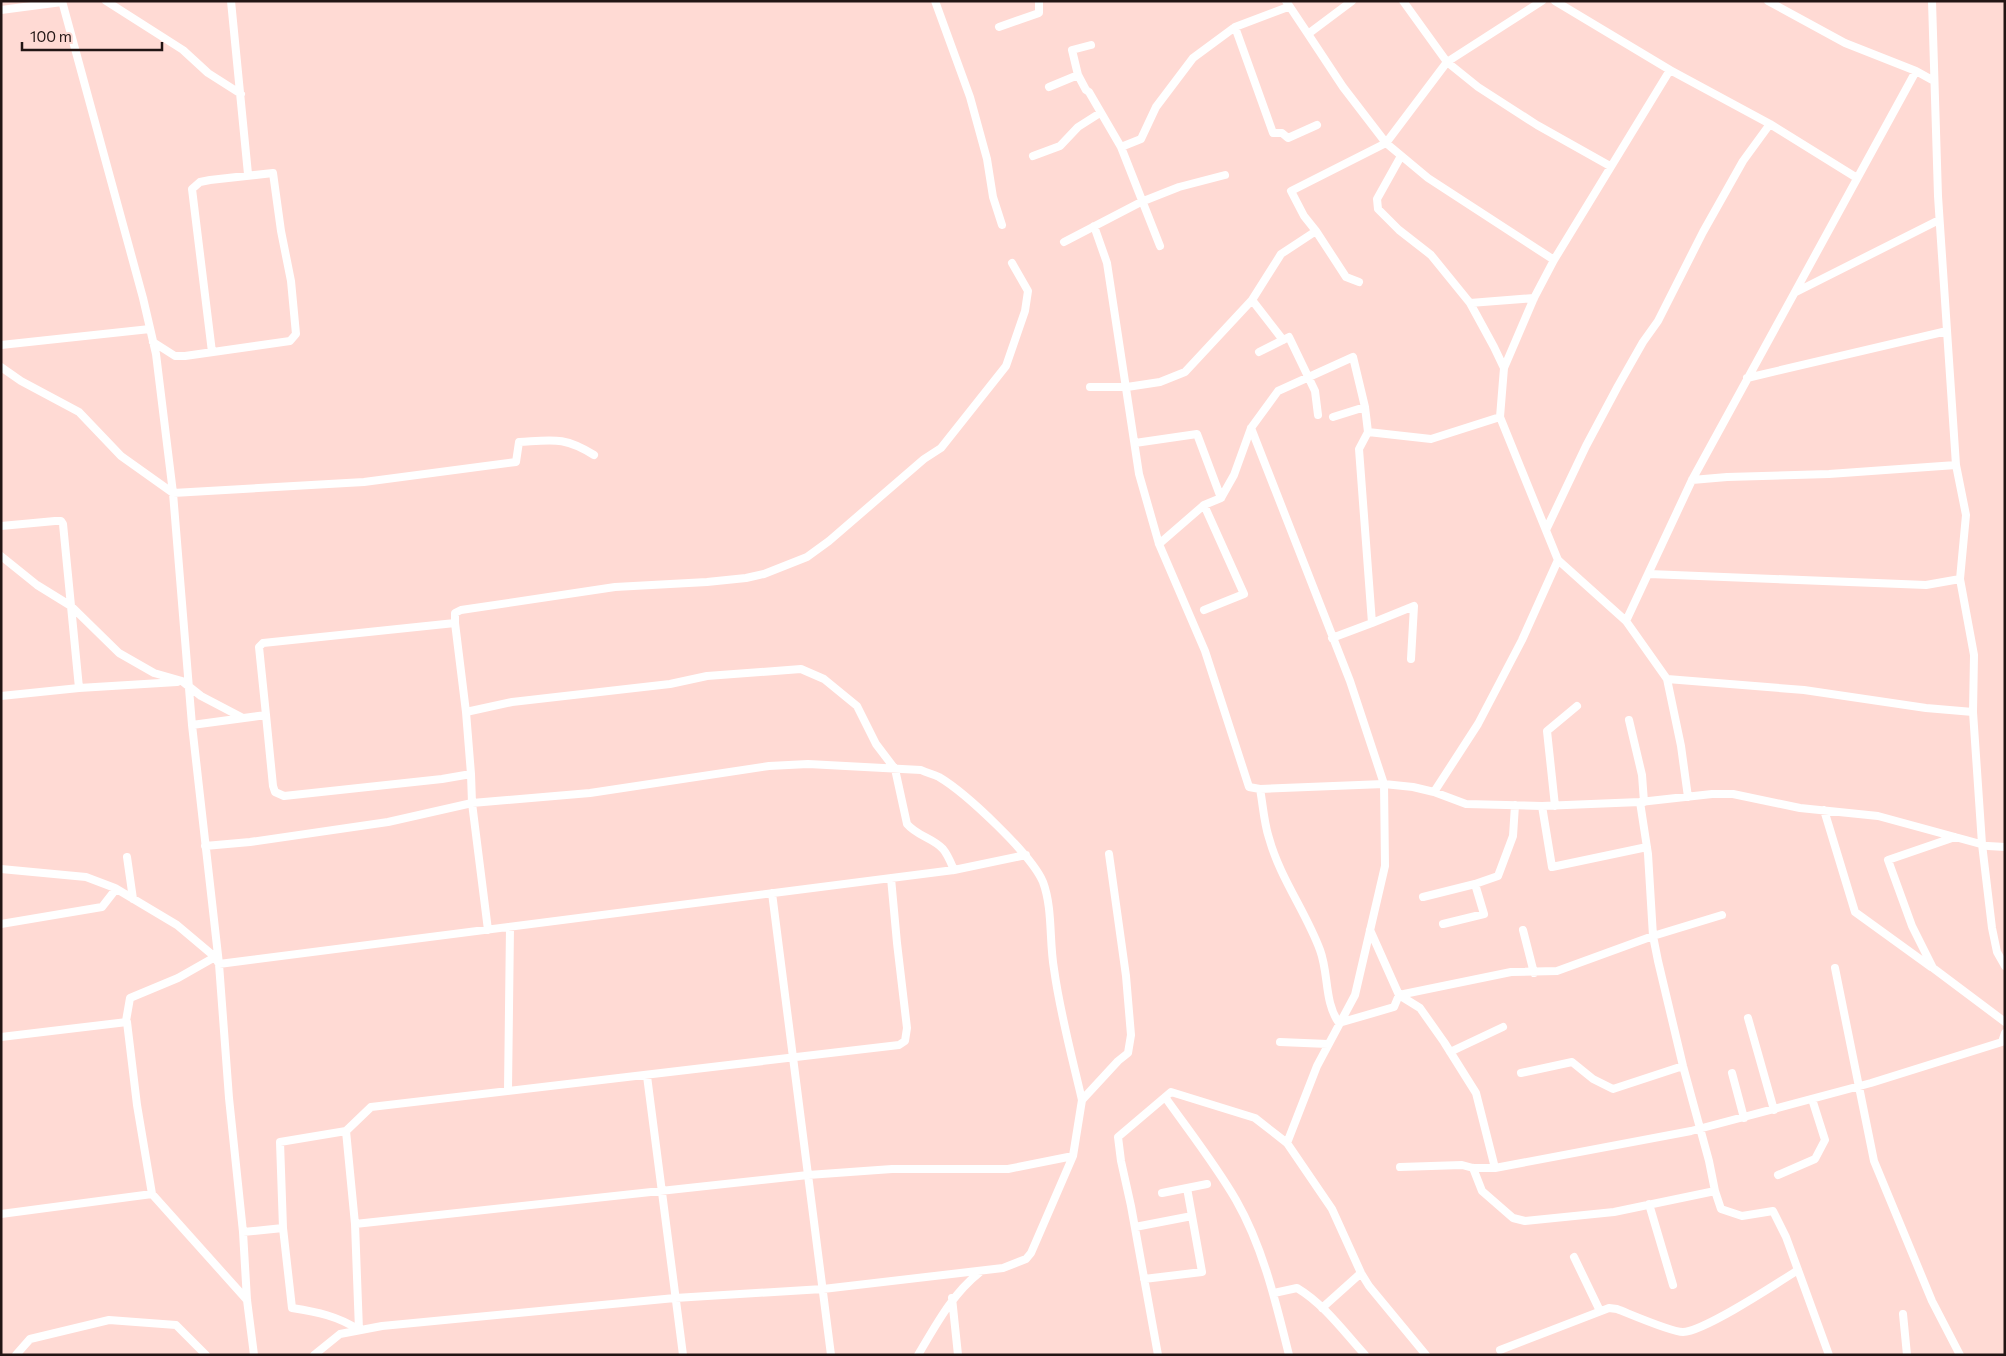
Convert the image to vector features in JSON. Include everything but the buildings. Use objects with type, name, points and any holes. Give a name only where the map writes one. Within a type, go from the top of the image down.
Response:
[{"type":"street","points":[[106,1],[170,41],[215,78],[241,94]]},
{"type":"street","points":[[231,1],[248,174]]},
{"type":"street","points":[[935,1],[970,97],[987,159],[993,197],[1002,225]]},
{"type":"street","points":[[999,27],[1039,13],[1039,1]]},
{"type":"street","points":[[1308,34],[1352,1]]},
{"type":"street","points":[[1403,1],[1447,62],[1478,88],[1537,125],[1610,166]]},
{"type":"street","points":[[1359,282],[1346,277],[1304,216],[1291,191],[1386,143],[1447,62],[1542,1]]},
{"type":"street","points":[[1555,1],[1670,70],[1770,124],[1857,178]]},
{"type":"street","points":[[1768,1],[1845,43],[1934,81]]},
{"type":"street","points":[[1932,1],[1940,220],[1947,331],[1956,464],[1966,515],[1960,579],[1974,655],[1973,712],[1982,844],[1992,928],[1997,952],[2005,966]]},
{"type":"street","points":[[1,10],[62,2],[153,342],[173,493],[187,683],[217,961],[243,1232],[247,1300],[254,1355]]},
{"type":"street","points":[[1121,147],[1141,139],[1156,108],[1193,58],[1235,27],[1287,4],[1343,87],[1386,143],[1436,183],[1554,260]]},
{"type":"street","points":[[1235,27],[1274,133],[1282,133],[1288,138],[1317,125]]},
{"type":"street","points":[[1091,45],[1072,50],[1078,76],[1121,147],[1141,202],[1160,246]]},
{"type":"street","points":[[1670,70],[1610,166],[1554,260],[1534,298],[1504,368],[1500,417],[1558,560],[1626,621],[1667,679],[1681,746],[1688,797]]},
{"type":"street","points":[[1626,621],[1692,480],[1916,72]]},
{"type":"street","points":[[1049,86],[1078,76]]},
{"type":"street","points":[[1033,156],[1060,146],[1078,126],[1100,113]]},
{"type":"street","points":[[1546,530],[1586,446],[1618,386],[1643,342],[1658,321],[1703,232],[1743,161],[1770,124]]},
{"type":"street","points":[[1401,156],[1377,199],[1378,209],[1399,230],[1426,250],[1470,303],[1504,368]]},
{"type":"street","points":[[153,342],[175,356],[185,356],[290,341],[296,334],[290,282],[272,173],[248,174],[200,182],[192,190],[212,352]]},
{"type":"street","points":[[1064,242],[1141,202],[1179,187],[1225,175]]},
{"type":"street","points":[[1796,293],[1940,220]]},
{"type":"street","points":[[1094,226],[1107,263],[1139,474],[1159,544],[1205,651],[1249,787],[1260,789],[1384,784],[1414,787],[1466,804],[1542,806],[1642,802],[1712,794],[1733,794],[1800,808],[1878,816],[1982,844],[2005,847]]},
{"type":"street","points":[[1090,388],[1127,387],[1160,382],[1185,372],[1252,300],[1281,254],[1316,231]]},
{"type":"street","points":[[488,930],[472,804],[466,712],[455,613],[461,610],[615,587],[746,578],[774,570],[807,557],[829,541],[924,459],[940,448],[1006,366],[1025,311],[1028,291],[1012,263]]},
{"type":"street","points":[[1470,303],[1534,298]]},
{"type":"street","points":[[1252,300],[1283,340]]},
{"type":"street","points":[[1,345],[150,329]]},
{"type":"street","points":[[1747,378],[1947,331]]},
{"type":"street","points":[[1258,352],[1289,337],[1314,390],[1318,415]]},
{"type":"street","points":[[1159,544],[1204,505],[1221,498],[1234,475],[1251,428],[1278,391],[1353,357],[1365,407],[1368,432],[1359,449],[1372,622]]},
{"type":"street","points":[[1,367],[21,381],[79,412],[121,456],[173,493],[364,482],[463,470],[516,462],[519,442],[557,439],[577,445],[594,455]]},
{"type":"street","points":[[1332,417],[1365,407]]},
{"type":"street","points":[[1368,432],[1431,439],[1500,417]]},
{"type":"street","points":[[1251,428],[1350,681],[1384,784],[1384,866],[1355,995],[1328,1044],[1287,1143]]},
{"type":"street","points":[[1135,443],[1197,434],[1221,498]]},
{"type":"street","points":[[1692,480],[1829,474],[1956,464]]},
{"type":"street","points":[[1204,505],[1244,594],[1204,610]]},
{"type":"street","points":[[1,526],[61,521],[63,524],[79,688]]},
{"type":"street","points":[[1,556],[38,585],[71,606],[119,653],[154,673],[187,683],[201,696],[243,718]]},
{"type":"street","points":[[1434,792],[1478,724],[1522,640],[1558,560]]},
{"type":"street","points":[[1649,574],[1926,585],[1960,579]]},
{"type":"street","points":[[1332,638],[1414,606],[1411,660]]},
{"type":"street","points":[[455,623],[263,643],[259,647],[273,786],[275,792],[284,796],[471,774]]},
{"type":"street","points":[[466,712],[512,702],[670,684],[707,676],[801,669],[824,679],[857,706],[876,744],[895,769],[907,824],[912,830],[944,850],[954,870]]},
{"type":"street","points":[[1667,679],[1804,690],[1926,708],[1973,712]]},
{"type":"street","points":[[1,696],[79,688],[187,683]]},
{"type":"street","points":[[1555,806],[1547,731],[1577,706]]},
{"type":"street","points":[[192,726],[266,715]]},
{"type":"street","points":[[1629,720],[1642,775],[1642,802],[1654,936],[1683,1066],[1710,1161],[1715,1190],[1721,1209],[1742,1216],[1773,1211],[1786,1237],[1829,1355]]},
{"type":"street","points":[[205,846],[250,842],[388,822],[472,804],[590,794],[769,766],[808,764],[921,770],[938,777],[962,794],[1026,855],[1044,884],[1050,921],[1054,969],[1082,1100],[1073,1156],[1032,1253],[1026,1259],[1015,1265],[980,1272],[823,1289],[676,1298],[360,1330],[340,1334],[314,1355]]},
{"type":"street","points":[[1260,789],[1268,838],[1289,888],[1321,951],[1332,1013],[1339,1023]]},
{"type":"street","points":[[1423,897],[1475,884],[1498,876],[1513,836],[1515,805]]},
{"type":"street","points":[[1542,806],[1552,867],[1647,847]]},
{"type":"street","points":[[1824,810],[1855,912],[2005,1022]]},
{"type":"street","points":[[1933,968],[1912,926],[1888,860],[1955,837]]},
{"type":"street","points":[[1082,1100],[1128,1054],[1132,1035],[1109,854]]},
{"type":"street","points":[[247,1300],[152,1194],[137,1105],[126,1021],[130,998],[217,961],[488,930],[954,870],[1026,855]]},
{"type":"street","points":[[127,856],[133,899]]},
{"type":"street","points":[[1,868],[86,876],[116,889],[177,925],[217,961]]},
{"type":"street","points":[[360,1330],[345,1321],[329,1315],[292,1308],[283,1228],[280,1142],[346,1131],[371,1107],[899,1045],[905,1041],[907,1028],[896,943],[891,878]]},
{"type":"street","points":[[1443,924],[1484,914],[1475,884]]},
{"type":"street","points":[[1,924],[102,908],[116,889]]},
{"type":"street","points":[[772,893],[831,1355]]},
{"type":"street","points":[[1399,995],[1511,972],[1534,973],[1556,971],[1722,914]]},
{"type":"street","points":[[508,1090],[510,927]]},
{"type":"street","points":[[1370,930],[1399,995],[1420,1008],[1476,1093],[1495,1168]]},
{"type":"street","points":[[1523,930],[1534,973]]},
{"type":"street","points":[[1835,968],[1874,1160],[1932,1301],[1960,1355]]},
{"type":"street","points":[[1339,1023],[1394,1007],[1399,995]]},
{"type":"street","points":[[1748,1018],[1774,1110]]},
{"type":"street","points":[[1,1037],[126,1021]]},
{"type":"street","points":[[1450,1052],[1503,1027]]},
{"type":"street","points":[[1400,1167],[1462,1165],[1473,1168],[1495,1168],[1700,1129],[1859,1086],[2002,1042],[2005,1033]]},
{"type":"street","points":[[1280,1042],[1328,1044]]},
{"type":"street","points":[[1521,1073],[1572,1062],[1593,1079],[1614,1089],[1683,1066]]},
{"type":"street","points":[[1732,1072],[1744,1118]]},
{"type":"street","points":[[647,1076],[683,1355]]},
{"type":"street","points":[[1158,1355],[1118,1137],[1171,1092],[1255,1118],[1287,1143],[1332,1209],[1361,1273],[1369,1286],[1426,1355]]},
{"type":"street","points":[[1165,1097],[1236,1201],[1260,1253],[1274,1293],[1289,1355]]},
{"type":"street","points":[[1778,1175],[1815,1159],[1825,1140],[1812,1099]]},
{"type":"street","points":[[346,1131],[355,1224],[360,1330]]},
{"type":"street","points":[[355,1224],[808,1175],[892,1169],[1008,1169],[1073,1156]]},
{"type":"street","points":[[1473,1168],[1482,1190],[1513,1218],[1526,1221],[1614,1212],[1715,1190]]},
{"type":"street","points":[[1162,1193],[1207,1184]]},
{"type":"street","points":[[1144,1279],[1202,1272],[1187,1188]]},
{"type":"street","points":[[1,1214],[152,1194]]},
{"type":"street","points":[[1649,1204],[1673,1284]]},
{"type":"street","points":[[1135,1227],[1192,1216]]},
{"type":"street","points":[[243,1232],[283,1228]]},
{"type":"street","points":[[1574,1257],[1600,1311]]},
{"type":"street","points":[[1500,1350],[1608,1308],[1617,1309],[1676,1331],[1689,1331],[1742,1304],[1798,1270]]},
{"type":"street","points":[[918,1355],[952,1298],[966,1282],[980,1272]]},
{"type":"street","points":[[1322,1308],[1361,1273]]},
{"type":"street","points":[[1274,1293],[1298,1288],[1322,1308],[1361,1354]]},
{"type":"street","points":[[952,1298],[958,1355]]},
{"type":"street","points":[[1903,1314],[1907,1355]]},
{"type":"street","points":[[16,1355],[30,1338],[109,1320],[176,1325],[206,1355]]}]
